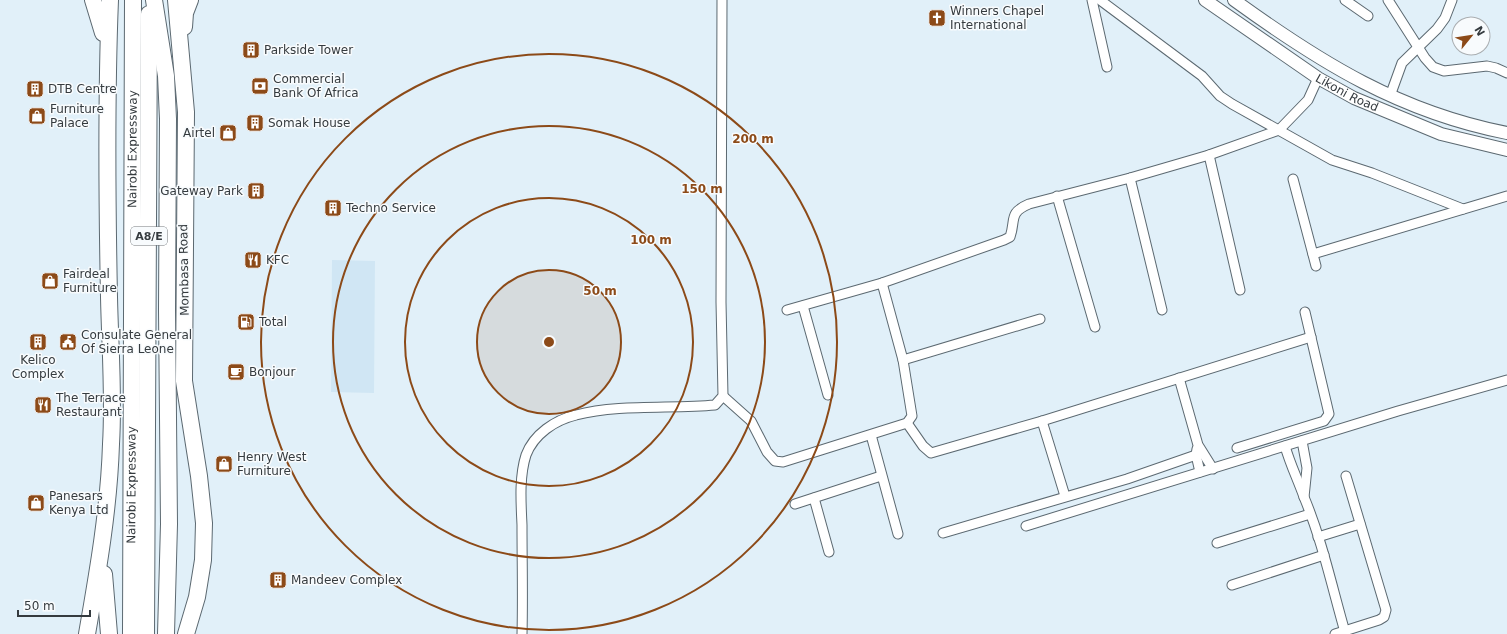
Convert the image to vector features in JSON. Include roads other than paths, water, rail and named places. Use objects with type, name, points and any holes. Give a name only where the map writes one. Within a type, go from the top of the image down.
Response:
[{"type":"highway","points":[[93,0],[99,13],[108,52]]},
{"type":"highway","points":[[88,634],[102,547],[112,442],[107,192],[110,0]]},
{"type":"highway","name":"Nairobi Expressway","points":[[131,634],[133,0]]},
{"type":"highway","name":"Nairobi Expressway","points":[[146,634],[150,0]]},
{"type":"highway","points":[[154,0],[166,76],[168,161],[169,524],[166,634]]},
{"type":"highway","name":"Mombasa Road","points":[[176,0],[186,126],[184,381],[199,476],[204,523],[203,560],[198,590],[186,634]]},
{"type":"highway","points":[[181,53],[185,13],[190,0]]},
{"type":"highway","points":[[168,431],[174,400],[178,389],[184,381]]},
{"type":"highway","points":[[102,547],[109,634]]},
{"type":"main road","name":"Likoni Road","points":[[1205,0],[1318,78],[1354,98],[1440,134],[1507,150]]},
{"type":"main road","name":"Likoni Road","points":[[1234,0],[1276,31],[1326,63],[1390,96],[1443,117],[1478,127],[1507,133]]},
{"type":"street","points":[[522,634],[521,485],[526,455],[536,439],[556,422],[576,415],[603,410],[680,408],[715,405],[723,396],[721,302],[722,0]]},
{"type":"street","points":[[1092,0],[1107,67]]},
{"type":"street","points":[[1100,0],[1202,76],[1220,96],[1332,160],[1372,173],[1463,210]]},
{"type":"street","points":[[1345,0],[1368,16]]},
{"type":"street","points":[[1388,0],[1429,64],[1438,69],[1444,70],[1487,66],[1507,73]]},
{"type":"street","points":[[1390,96],[1402,63],[1437,29],[1445,18],[1452,0]]},
{"type":"street","points":[[787,310],[882,283],[1004,240],[1010,237],[1012,218],[1016,212],[1029,204],[1130,178],[1209,155],[1279,130],[1308,100],[1318,78]]},
{"type":"street","points":[[1209,155],[1240,290]]},
{"type":"street","points":[[1130,178],[1162,310]]},
{"type":"street","points":[[1293,179],[1316,266]]},
{"type":"street","points":[[1057,196],[1095,327]]},
{"type":"street","points":[[1313,254],[1507,196]]},
{"type":"street","points":[[723,396],[751,420],[767,452],[775,461],[783,462],[907,423],[912,416],[903,360],[882,283]]},
{"type":"street","points":[[803,306],[828,395]]},
{"type":"street","points":[[1237,448],[1319,422],[1327,418],[1328,410],[1305,312]]},
{"type":"street","points":[[903,360],[1040,319]]},
{"type":"street","points":[[907,423],[923,446],[931,453],[1042,421],[1311,337]]},
{"type":"street","points":[[1179,378],[1197,450],[1200,472]]},
{"type":"street","points":[[1026,526],[1398,411],[1507,380]]},
{"type":"street","points":[[1042,421],[1065,496]]},
{"type":"street","points":[[871,435],[898,534]]},
{"type":"street","points":[[1302,441],[1307,468],[1304,496]]},
{"type":"street","points":[[1285,446],[1324,555],[1345,632]]},
{"type":"street","points":[[1197,450],[1213,468]]},
{"type":"street","points":[[943,533],[1127,479],[1197,450]]},
{"type":"street","points":[[794,504],[881,476]]},
{"type":"street","points":[[1335,634],[1379,620],[1386,614],[1383,598],[1346,476]]},
{"type":"street","points":[[814,498],[829,552]]},
{"type":"street","points":[[1217,543],[1310,514]]},
{"type":"street","points":[[1318,537],[1360,524]]},
{"type":"street","points":[[1232,584],[1324,555]]},
{"type":"place","name":"Winners Chapel International","points":[[937,18]]},
{"type":"place","name":"Parkside Tower","points":[[251,50]]},
{"type":"place","name":"Commercial Bank Of Africa","points":[[260,86]]},
{"type":"place","name":"DTB Centre","points":[[35,89]]},
{"type":"place","name":"Furniture Palace","points":[[37,116]]},
{"type":"place","name":"Somak House","points":[[255,123]]},
{"type":"place","name":"Airtel","points":[[228,133]]},
{"type":"place","name":"Gateway Park","points":[[256,191]]},
{"type":"place","name":"Techno Service","points":[[333,208]]},
{"type":"place","name":"KFC","points":[[253,260]]},
{"type":"place","name":"Fairdeal Furniture","points":[[50,281]]},
{"type":"place","name":"Total","points":[[246,322]]},
{"type":"place","name":"Kelico Complex","points":[[38,342]]},
{"type":"place","name":"Consulate General Of Sierra Leone","points":[[68,342]]},
{"type":"place","name":"Bonjour","points":[[236,372]]},
{"type":"place","name":"The Terrace Restaurant","points":[[43,405]]},
{"type":"place","name":"Henry West Furniture","points":[[224,464]]},
{"type":"place","name":"Panesars Kenya Ltd","points":[[36,503]]},
{"type":"place","name":"Mandeev Complex","points":[[278,580]]}]
